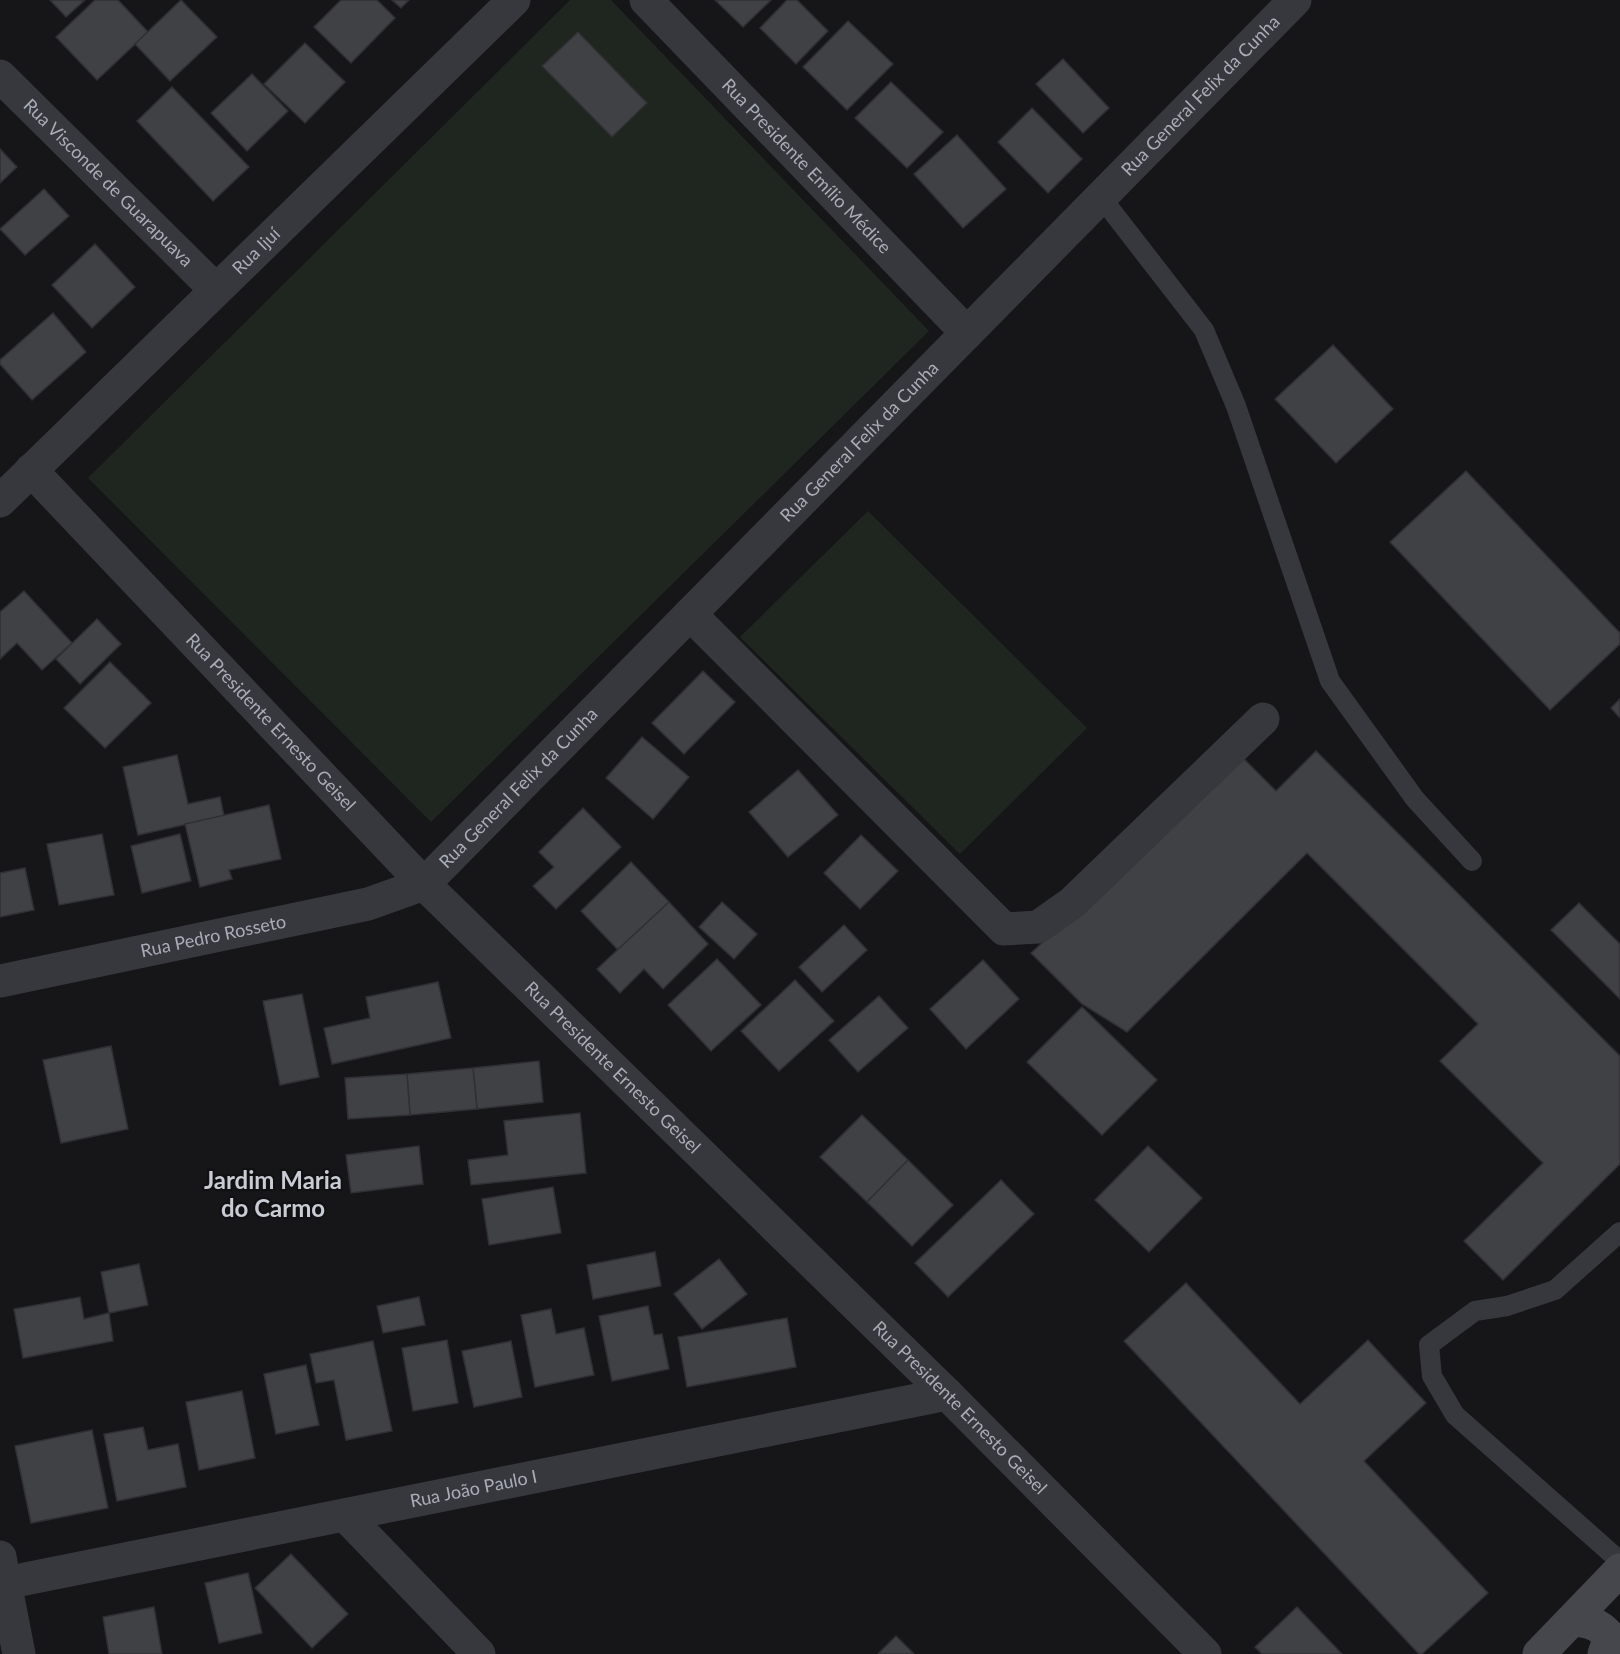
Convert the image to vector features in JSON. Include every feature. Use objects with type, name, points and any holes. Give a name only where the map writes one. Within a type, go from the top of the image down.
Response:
[{"type":"main road","points":[[1539,1654],[1620,1570]]},
{"type":"main road","points":[[1573,1620],[1588,1621],[1602,1628],[1610,1637],[1604,1654]]},
{"type":"street","name":"Rua Ijuí","points":[[0,501],[514,0]]},
{"type":"street","name":"Rua Presidente Emílio Médice","points":[[646,0],[967,333]]},
{"type":"street","name":"Rua General Felix da Cunha","points":[[424,884],[1295,0]]},
{"type":"street","name":"Rua Visconde de Guarapuava","points":[[0,76],[216,290]]},
{"type":"street","name":"Rua Presidente Ernesto Geisel","points":[[31,470],[424,884],[948,1394],[1205,1654]]},
{"type":"street","points":[[690,614],[1004,929],[1038,927],[1072,903],[1263,719]]},
{"type":"street","name":"Rua Pedro Rosseto","points":[[0,981],[368,904],[424,884]]},
{"type":"street","name":"Rua João Paulo I","points":[[2,1575],[345,1515],[948,1394]]},
{"type":"street","points":[[345,1515],[479,1654]]},
{"type":"street","points":[[2,1575],[19,1654]]},
{"type":"lane","points":[[1101,197],[1204,330],[1236,406],[1330,681],[1415,799],[1472,861]]},
{"type":"lane","points":[[1620,1232],[1555,1290],[1507,1306],[1475,1311],[1429,1345],[1432,1376],[1455,1415],[1620,1561]]},
{"type":"shaded area","points":[[570,0],[611,0],[929,331],[431,822],[88,478]]},
{"type":"shaded area","points":[[868,511],[1087,728],[960,854],[740,637]]},
{"type":"building","points":[[50,0],[85,0],[66,17]]},
{"type":"building","points":[[95,0],[118,0],[148,32],[97,80],[56,37]]},
{"type":"building","points":[[181,0],[217,37],[170,81],[135,44]]},
{"type":"building","points":[[341,0],[377,0],[395,18],[351,63],[314,27]]},
{"type":"building","points":[[392,0],[409,0],[401,8]]},
{"type":"building","points":[[715,0],[771,0],[743,27]]},
{"type":"building","points":[[787,0],[797,0],[828,31],[796,64],[760,28]]},
{"type":"building","points":[[848,21],[893,64],[847,110],[803,67]]},
{"type":"building","points":[[578,32],[647,103],[612,137],[542,66]]},
{"type":"building","points":[[305,43],[345,82],[305,123],[264,84]]},
{"type":"building","points":[[1063,59],[1109,108],[1083,133],[1036,84]]},
{"type":"building","points":[[252,74],[288,111],[247,151],[211,113]]},
{"type":"building","points":[[891,82],[943,132],[907,168],[855,118]]},
{"type":"building","points":[[172,87],[249,167],[213,201],[137,121]]},
{"type":"building","points":[[1032,108],[1082,159],[1048,193],[998,142]]},
{"type":"building","points":[[957,135],[1006,189],[963,228],[914,174]]},
{"type":"building","points":[[0,149],[17,167],[0,183]]},
{"type":"building","points":[[44,189],[69,216],[25,255],[0,229]]},
{"type":"building","points":[[95,244],[135,287],[92,328],[52,285]]},
{"type":"building","points":[[53,313],[86,352],[32,400],[0,364],[0,360]]},
{"type":"building","points":[[1333,345],[1393,409],[1336,463],[1275,399]]},
{"type":"building","points":[[1466,471],[1620,633],[1620,644],[1550,710],[1390,542]]},
{"type":"building","points":[[24,591],[72,643],[42,670],[17,643],[0,659],[0,612]]},
{"type":"building","points":[[97,619],[121,644],[80,684],[56,659]]},
{"type":"building","points":[[110,662],[151,703],[105,748],[64,708]]},
{"type":"building","points":[[703,671],[735,702],[684,754],[652,723]]},
{"type":"building","points":[[1620,699],[1620,718],[1611,708]]},
{"type":"building","points":[[642,737],[689,777],[653,819],[606,778]]},
{"type":"building","points":[[1316,751],[1620,1056],[1620,1164],[1503,1280],[1464,1241],[1543,1163],[1440,1061],[1478,1024],[1307,853],[1127,1032],[1082,1004],[1031,953],[1244,759],[1276,791]]},
{"type":"building","points":[[177,755],[188,804],[220,797],[224,816],[138,835],[123,767]]},
{"type":"building","points":[[798,770],[838,815],[788,857],[749,812]]},
{"type":"building","points":[[269,805],[281,859],[229,870],[232,879],[200,887],[185,824]]},
{"type":"building","points":[[583,808],[621,847],[556,909],[533,886],[554,867],[539,852]]},
{"type":"building","points":[[102,834],[114,895],[59,905],[47,844]]},
{"type":"building","points":[[180,834],[191,881],[142,893],[131,846]]},
{"type":"building","points":[[861,835],[898,871],[860,909],[824,873]]},
{"type":"building","points":[[631,862],[669,902],[618,950],[581,911]]},
{"type":"building","points":[[25,868],[34,910],[0,917],[0,873]]},
{"type":"building","points":[[669,902],[708,944],[663,989],[644,969],[620,993],[597,969]]},
{"type":"building","points":[[722,902],[757,934],[734,959],[699,927]]},
{"type":"building","points":[[1579,903],[1620,944],[1620,999],[1551,930]]},
{"type":"building","points":[[844,925],[867,950],[822,992],[799,967]]},
{"type":"building","points":[[717,959],[761,1005],[711,1051],[668,1005]]},
{"type":"building","points":[[983,960],[1019,999],[966,1049],[930,1009]]},
{"type":"building","points":[[795,980],[834,1021],[779,1071],[741,1031]]},
{"type":"building","points":[[438,982],[451,1038],[332,1064],[324,1028],[370,1018],[366,997]]},
{"type":"building","points":[[302,994],[319,1077],[280,1085],[263,1001]]},
{"type":"building","points":[[879,996],[908,1028],[858,1072],[829,1040]]},
{"type":"building","points":[[1082,1007],[1157,1080],[1102,1135],[1027,1062]]},
{"type":"building","points":[[111,1046],[128,1129],[61,1143],[43,1060]]},
{"type":"building","points":[[539,1061],[543,1102],[477,1109],[473,1068]]},
{"type":"building","points":[[473,1068],[477,1109],[410,1115],[407,1074]]},
{"type":"building","points":[[407,1074],[410,1115],[348,1119],[345,1078]]},
{"type":"building","points":[[580,1113],[586,1173],[471,1185],[468,1160],[508,1155],[504,1121]]},
{"type":"building","points":[[862,1115],[908,1160],[867,1202],[820,1157]]},
{"type":"building","points":[[419,1146],[423,1184],[351,1193],[346,1155]]},
{"type":"building","points":[[1148,1146],[1202,1198],[1149,1252],[1095,1200]]},
{"type":"building","points":[[908,1160],[953,1205],[912,1246],[867,1202]]},
{"type":"building","points":[[1001,1180],[1034,1214],[948,1297],[915,1263]]},
{"type":"building","points":[[553,1187],[561,1233],[489,1245],[482,1199]]},
{"type":"building","points":[[655,1252],[661,1286],[593,1299],[587,1265]]},
{"type":"building","points":[[719,1259],[747,1294],[702,1329],[674,1294]]},
{"type":"building","points":[[139,1264],[148,1305],[109,1313],[101,1272]]},
{"type":"building","points":[[1186,1283],[1300,1404],[1368,1340],[1426,1403],[1364,1461],[1488,1593],[1422,1654],[1419,1654],[1124,1341]]},
{"type":"building","points":[[80,1297],[84,1319],[109,1313],[113,1341],[23,1358],[14,1309]]},
{"type":"building","points":[[419,1297],[425,1325],[383,1333],[377,1306]]},
{"type":"building","points":[[648,1306],[654,1335],[662,1334],[669,1369],[612,1381],[599,1316]]},
{"type":"building","points":[[551,1309],[556,1334],[584,1328],[594,1375],[535,1387],[521,1315]]},
{"type":"building","points":[[787,1318],[796,1367],[687,1387],[678,1337]]},
{"type":"building","points":[[447,1340],[458,1403],[413,1411],[402,1348]]},
{"type":"building","points":[[373,1341],[392,1431],[346,1440],[334,1380],[316,1383],[310,1354]]},
{"type":"building","points":[[511,1341],[522,1397],[474,1407],[462,1351]]},
{"type":"building","points":[[306,1365],[319,1425],[276,1434],[264,1374]]},
{"type":"building","points":[[242,1391],[255,1458],[199,1470],[186,1402]]},
{"type":"building","points":[[143,1427],[148,1450],[178,1444],[186,1487],[117,1501],[104,1434]]},
{"type":"building","points":[[92,1430],[108,1508],[31,1523],[15,1446]]},
{"type":"building","points":[[291,1554],[348,1614],[312,1648],[255,1588]]},
{"type":"building","points":[[248,1573],[262,1633],[219,1643],[205,1583]]},
{"type":"building","points":[[154,1607],[162,1654],[109,1654],[103,1617]]},
{"type":"building","points":[[1297,1607],[1342,1654],[1262,1654],[1255,1647]]},
{"type":"building","points":[[896,1636],[914,1654],[878,1654]]},
{"type":"district","name":"Jardim Maria do Carmo","points":[[273,1195]]}]
